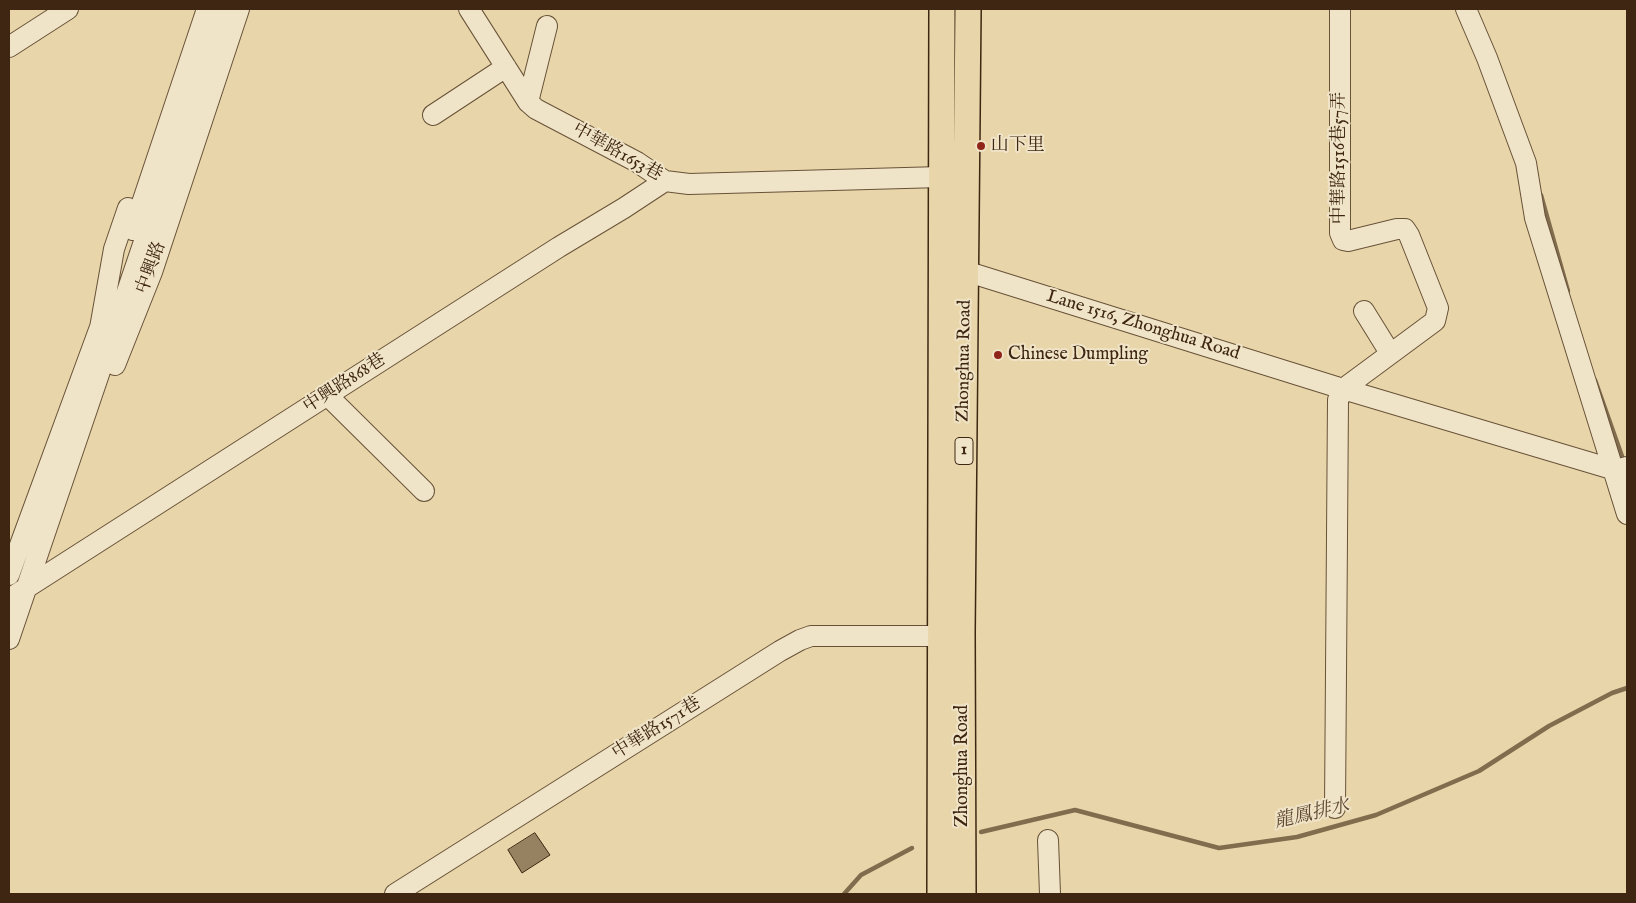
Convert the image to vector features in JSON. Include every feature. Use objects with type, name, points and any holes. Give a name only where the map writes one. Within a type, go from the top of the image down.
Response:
[{"type":"main road","name":"Zhonghua Road","points":[[942,9],[954,177],[954,270],[962,622],[963,894]]},
{"type":"main road","name":"Zhonghua Road","points":[[954,177],[968,9]]},
{"type":"main road","name":"Zhonghua Road","points":[[940,894],[940,636],[954,270]]},
{"type":"street","points":[[9,48],[68,9]]},
{"type":"street","name":"中興路","points":[[100,328],[114,249],[196,9]]},
{"type":"street","name":"中興路","points":[[9,575],[100,328],[207,9]]},
{"type":"street","name":"中興路","points":[[9,639],[223,9]]},
{"type":"street","name":"中興路","points":[[49,520],[60,507],[152,272],[239,9]]},
{"type":"street","name":"中華路1653巷","points":[[469,9],[528,102],[536,109],[637,162],[665,181],[690,184],[954,177]]},
{"type":"street","name":"中華路1516巷57弄","points":[[1340,9],[1340,233],[1343,240],[1348,241],[1404,229],[1409,235],[1438,308],[1435,321],[1343,389]]},
{"type":"street","points":[[1466,9],[1487,58],[1526,163],[1535,218],[1540,236],[1621,469],[1627,514]]},
{"type":"street","points":[[528,102],[547,26]]},
{"type":"street","points":[[433,115],[506,66]]},
{"type":"street","name":"中興路868巷","points":[[9,599],[665,181]]},
{"type":"street","name":"Lane 1516, Zhonghua Road","points":[[954,270],[1343,389],[1621,469]]},
{"type":"street","points":[[1364,310],[1390,353]]},
{"type":"street","points":[[1335,808],[1338,400],[1343,389]]},
{"type":"street","points":[[327,395],[424,491]]},
{"type":"street","name":"中華路1571巷","points":[[395,894],[780,650],[800,640],[811,636],[940,636]]},
{"type":"street","points":[[1048,840],[1050,894]]},
{"type":"building","points":[[535,833],[550,855],[522,873],[508,850]]},
{"type":"waterway","points":[[1541,195],[1568,291]]},
{"type":"waterway","points":[[1595,380],[1624,462]]},
{"type":"waterway","name":"龍鳳排水","points":[[981,832],[1075,810],[1219,848],[1297,837],[1376,815],[1479,771],[1549,726],[1612,693],[1627,688]]},
{"type":"waterway","name":"龍鳳排水","points":[[844,894],[861,875],[912,848]]},
{"type":"place","name":"山下里","points":[[981,146]]},
{"type":"place","name":"Chinese Dumpling","points":[[998,355]]}]
